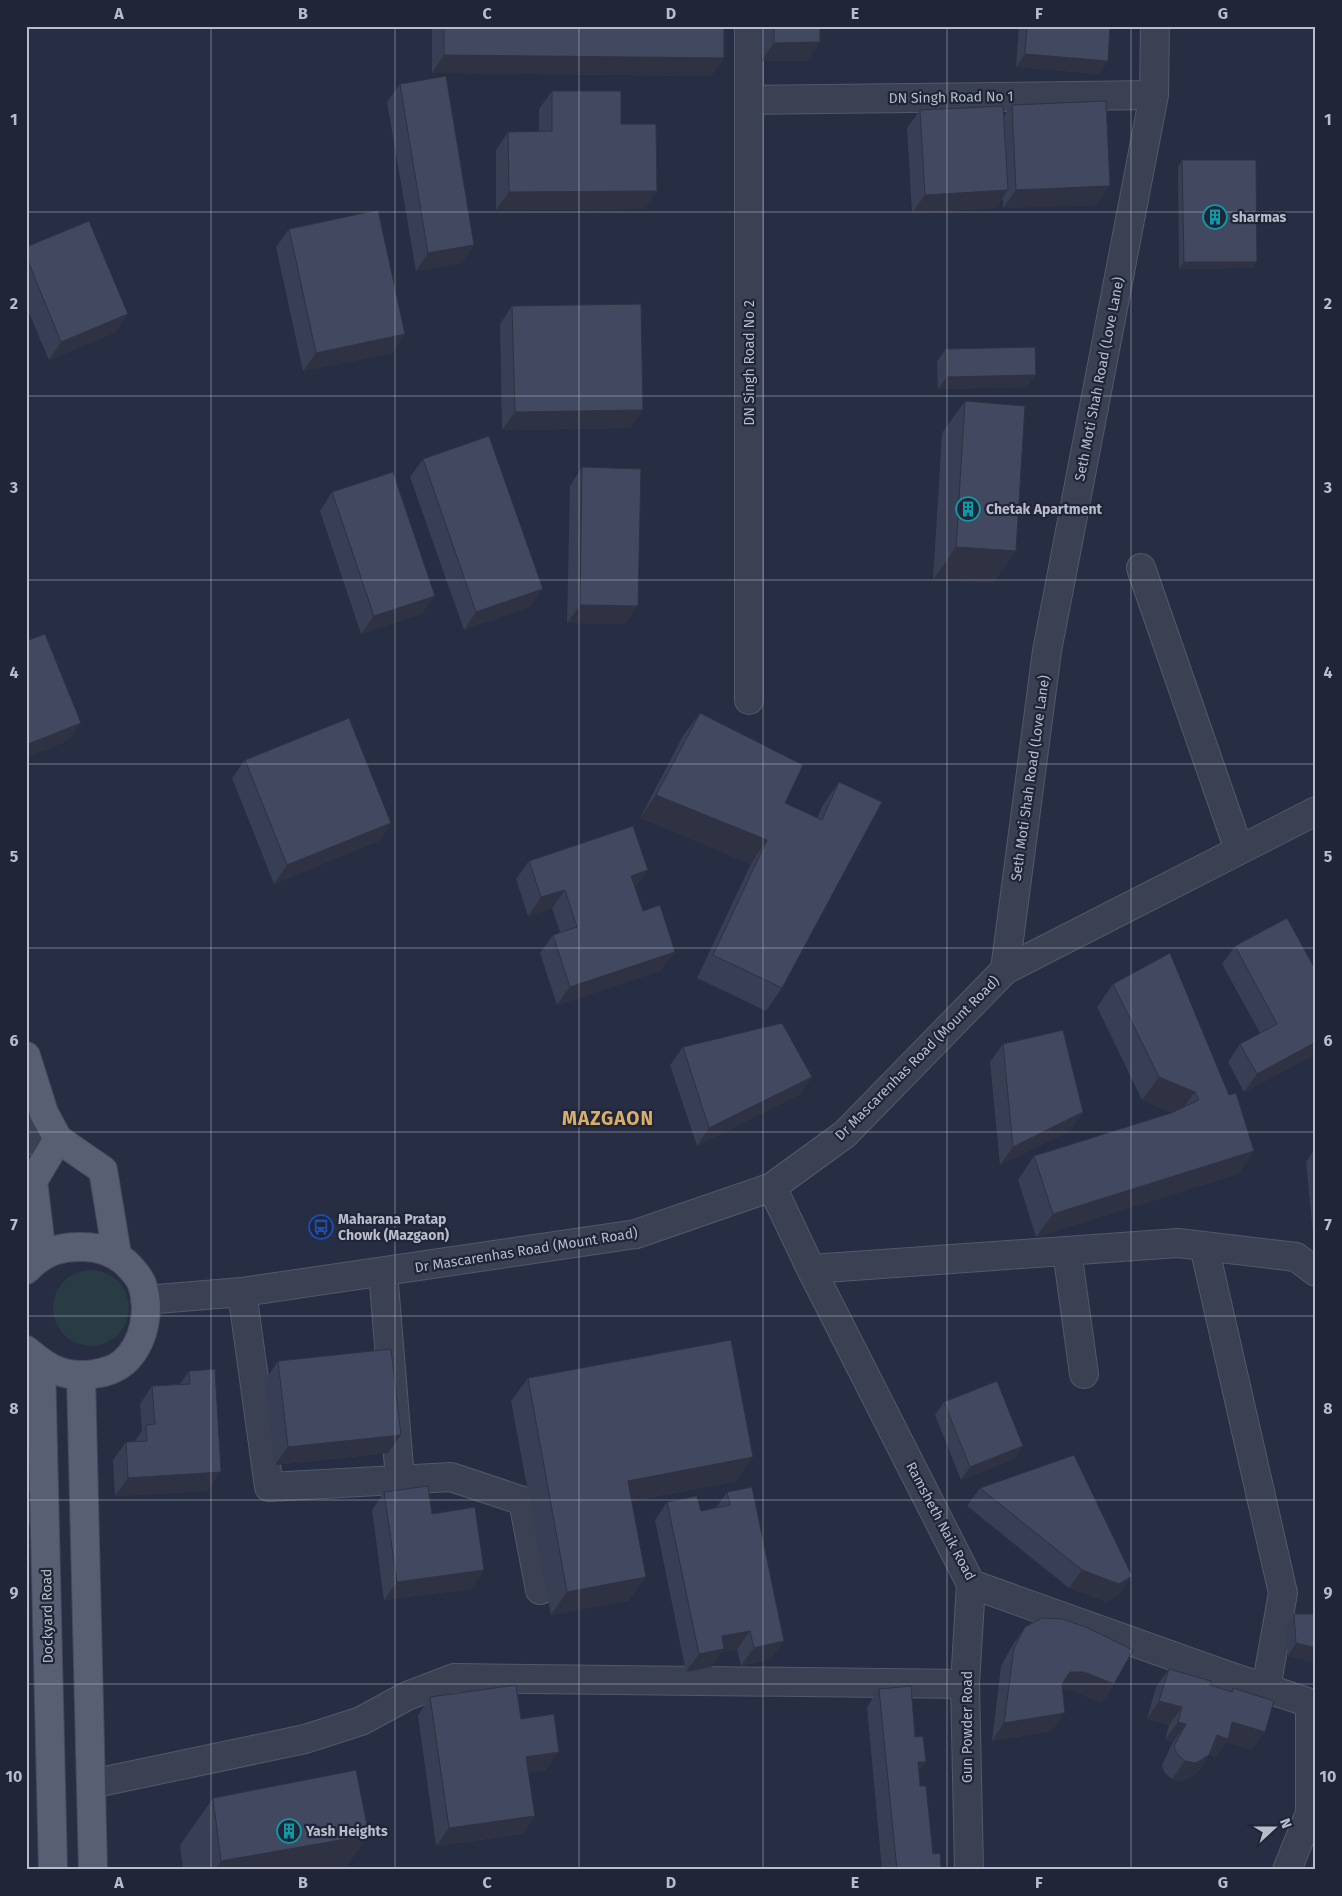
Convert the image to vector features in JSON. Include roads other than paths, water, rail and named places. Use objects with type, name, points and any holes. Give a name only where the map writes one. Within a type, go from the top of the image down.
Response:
[{"type":"main road","points":[[26,1056],[44,1113],[58,1139],[104,1170],[116,1255]]},
{"type":"main road","points":[[34,1356],[58,1371],[82,1376],[100,1373],[122,1364],[136,1348],[144,1325],[145,1300],[141,1283],[133,1270],[116,1255],[90,1247],[66,1246],[34,1263],[33,1181],[58,1139]]},
{"type":"main road","name":"Dockyard Road","points":[[34,1356],[35,1506],[53,1870]]},
{"type":"main road","points":[[82,1376],[93,1870]]},
{"type":"street","name":"DN Singh Road No 2","points":[[749,26],[749,700]]},
{"type":"street","name":"Seth Moti Shah Road (Love Lane)","points":[[1004,970],[1047,651],[1154,95],[1155,26]]},
{"type":"street","name":"DN Singh Road No 1","points":[[749,100],[1154,95]]},
{"type":"street","points":[[1141,568],[1239,850]]},
{"type":"street","name":"Dr Mascarenhas Road (Mount Road)","points":[[145,1300],[242,1292],[636,1234],[772,1187],[845,1134],[1004,970],[1316,811]]},
{"type":"street","points":[[26,1141],[44,1113]]},
{"type":"street","name":"Ramsheth Naik Road","points":[[772,1187],[811,1269],[971,1584],[1313,1704]]},
{"type":"street","points":[[811,1269],[1178,1243],[1296,1257],[1316,1272]]},
{"type":"street","points":[[1204,1246],[1283,1593],[1266,1688]]},
{"type":"street","points":[[1067,1251],[1084,1374]]},
{"type":"street","points":[[383,1272],[400,1479]]},
{"type":"street","points":[[242,1292],[269,1487],[451,1476],[523,1501],[540,1590]]},
{"type":"street","name":"Gun Powder Road","points":[[969,1870],[965,1684],[971,1584]]},
{"type":"street","points":[[91,1784],[305,1739],[361,1721],[407,1696],[454,1678],[965,1684]]},
{"type":"street","points":[[1286,1870],[1310,1812],[1313,1704]]},
{"type":"place","name":"sharmas","points":[[1215,217]]},
{"type":"place","name":"Chetak Apartment","points":[[968,509]]},
{"type":"place","name":"Maharana Pratap Chowk (Mazgaon)","points":[[321,1227]]},
{"type":"place","name":"Yash Heights","points":[[289,1831]]},
{"type":"district","name":"MAZGAON","points":[[608,1118]]}]
